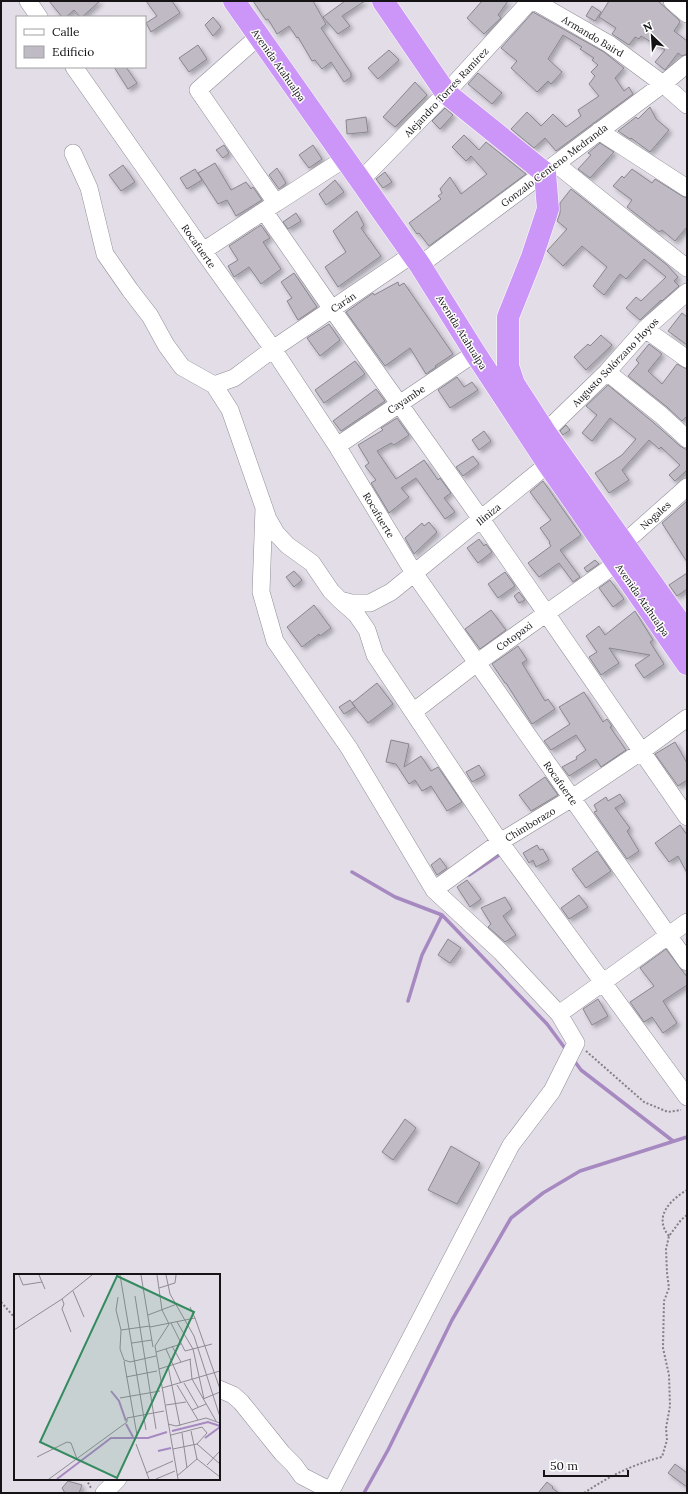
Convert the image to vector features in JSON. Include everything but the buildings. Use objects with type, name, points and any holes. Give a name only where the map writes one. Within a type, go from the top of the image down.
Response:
[{"type":"highway","name":"Avenida Atahualpa","points":[[234,1],[416,260],[474,353],[554,459],[620,553],[687,664]]},
{"type":"highway","points":[[382,1],[446,93],[550,168]]},
{"type":"highway","name":"Avenida Atahualpa","points":[[550,168],[548,209],[532,257],[508,318],[508,366],[514,384],[545,432],[554,459]]},
{"type":"highway","name":"Avenida Atahualpa","points":[[620,553],[687,633]]},
{"type":"street","points":[[28,1],[38,16]]},
{"type":"street","name":"Alejandro Torres Ramírez","points":[[360,181],[446,93],[530,1]]},
{"type":"street","name":"Armando Baird","points":[[534,1],[609,44],[663,84],[687,104]]},
{"type":"street","points":[[672,1],[687,14]]},
{"type":"street","points":[[259,36],[198,90],[332,309],[482,519],[545,613],[687,817]]},
{"type":"street","name":"Gonzalo Centeno Medranda","points":[[416,260],[550,168],[663,84],[687,64]]},
{"type":"street","name":"Rocafuerte","points":[[75,68],[202,251],[273,349],[337,446],[414,573],[478,662],[687,962]]},
{"type":"street","points":[[600,131],[687,188]]},
{"type":"street","points":[[73,153],[89,188],[104,254],[150,316],[166,345],[182,367],[214,385],[230,410],[264,508],[280,538],[287,545],[312,563],[335,596],[356,614],[367,630],[376,655],[500,842],[687,1097]]},
{"type":"street","points":[[202,251],[344,159]]},
{"type":"street","points":[[550,168],[687,268]]},
{"type":"street","name":"Carán","points":[[214,385],[234,378],[273,349],[332,309],[416,260]]},
{"type":"street","name":"Augusto Solórzano Hoyos","points":[[545,432],[606,372],[645,329],[687,292]]},
{"type":"street","points":[[645,329],[687,359]]},
{"type":"street","name":"Cayambe","points":[[337,446],[474,353]]},
{"type":"street","points":[[606,372],[661,415],[687,439]]},
{"type":"street","name":"Iliniza","points":[[335,596],[340,600],[347,602],[363,604],[391,592],[554,459]]},
{"type":"street","name":"Nogales","points":[[620,553],[686,489]]},
{"type":"street","points":[[220,1389],[233,1395],[241,1402],[302,1476],[331,1492],[511,1145],[552,1091],[576,1043],[559,1014],[501,952],[434,890],[349,748],[276,641],[261,592],[264,508]]},
{"type":"street","name":"Cotopaxi","points":[[413,712],[545,613],[620,553]]},
{"type":"street","name":"Chimborazo","points":[[434,890],[500,842],[572,798],[642,752],[687,718]]},
{"type":"street","points":[[559,1014],[687,922]]},
{"type":"street","points":[[104,1493],[117,1480]]},
{"type":"path","points":[[576,1043],[644,1102],[668,1112],[687,1109]]},
{"type":"path","points":[[669,1236],[663,1228],[663,1215],[668,1204],[687,1190]]},
{"type":"path","points":[[584,1493],[622,1471],[649,1460],[662,1457],[665,1450],[668,1440],[666,1428],[670,1406],[669,1375],[664,1348],[665,1330],[663,1318],[664,1301],[669,1288],[666,1249],[669,1236],[681,1220],[687,1215]]},
{"type":"path","points":[[1,1302],[14,1317]]},
{"type":"path","points":[[86,1480],[93,1493]]},
{"type":"waterway","points":[[469,875],[502,853]]},
{"type":"waterway","points":[[352,872],[395,897],[442,915],[547,1024],[567,1051]]},
{"type":"waterway","points":[[408,1001],[422,955],[442,915]]},
{"type":"waterway","points":[[573,1059],[581,1070],[673,1141]]},
{"type":"waterway","points":[[364,1493],[388,1450],[452,1320],[511,1218],[543,1193],[580,1171],[687,1137]]}]
